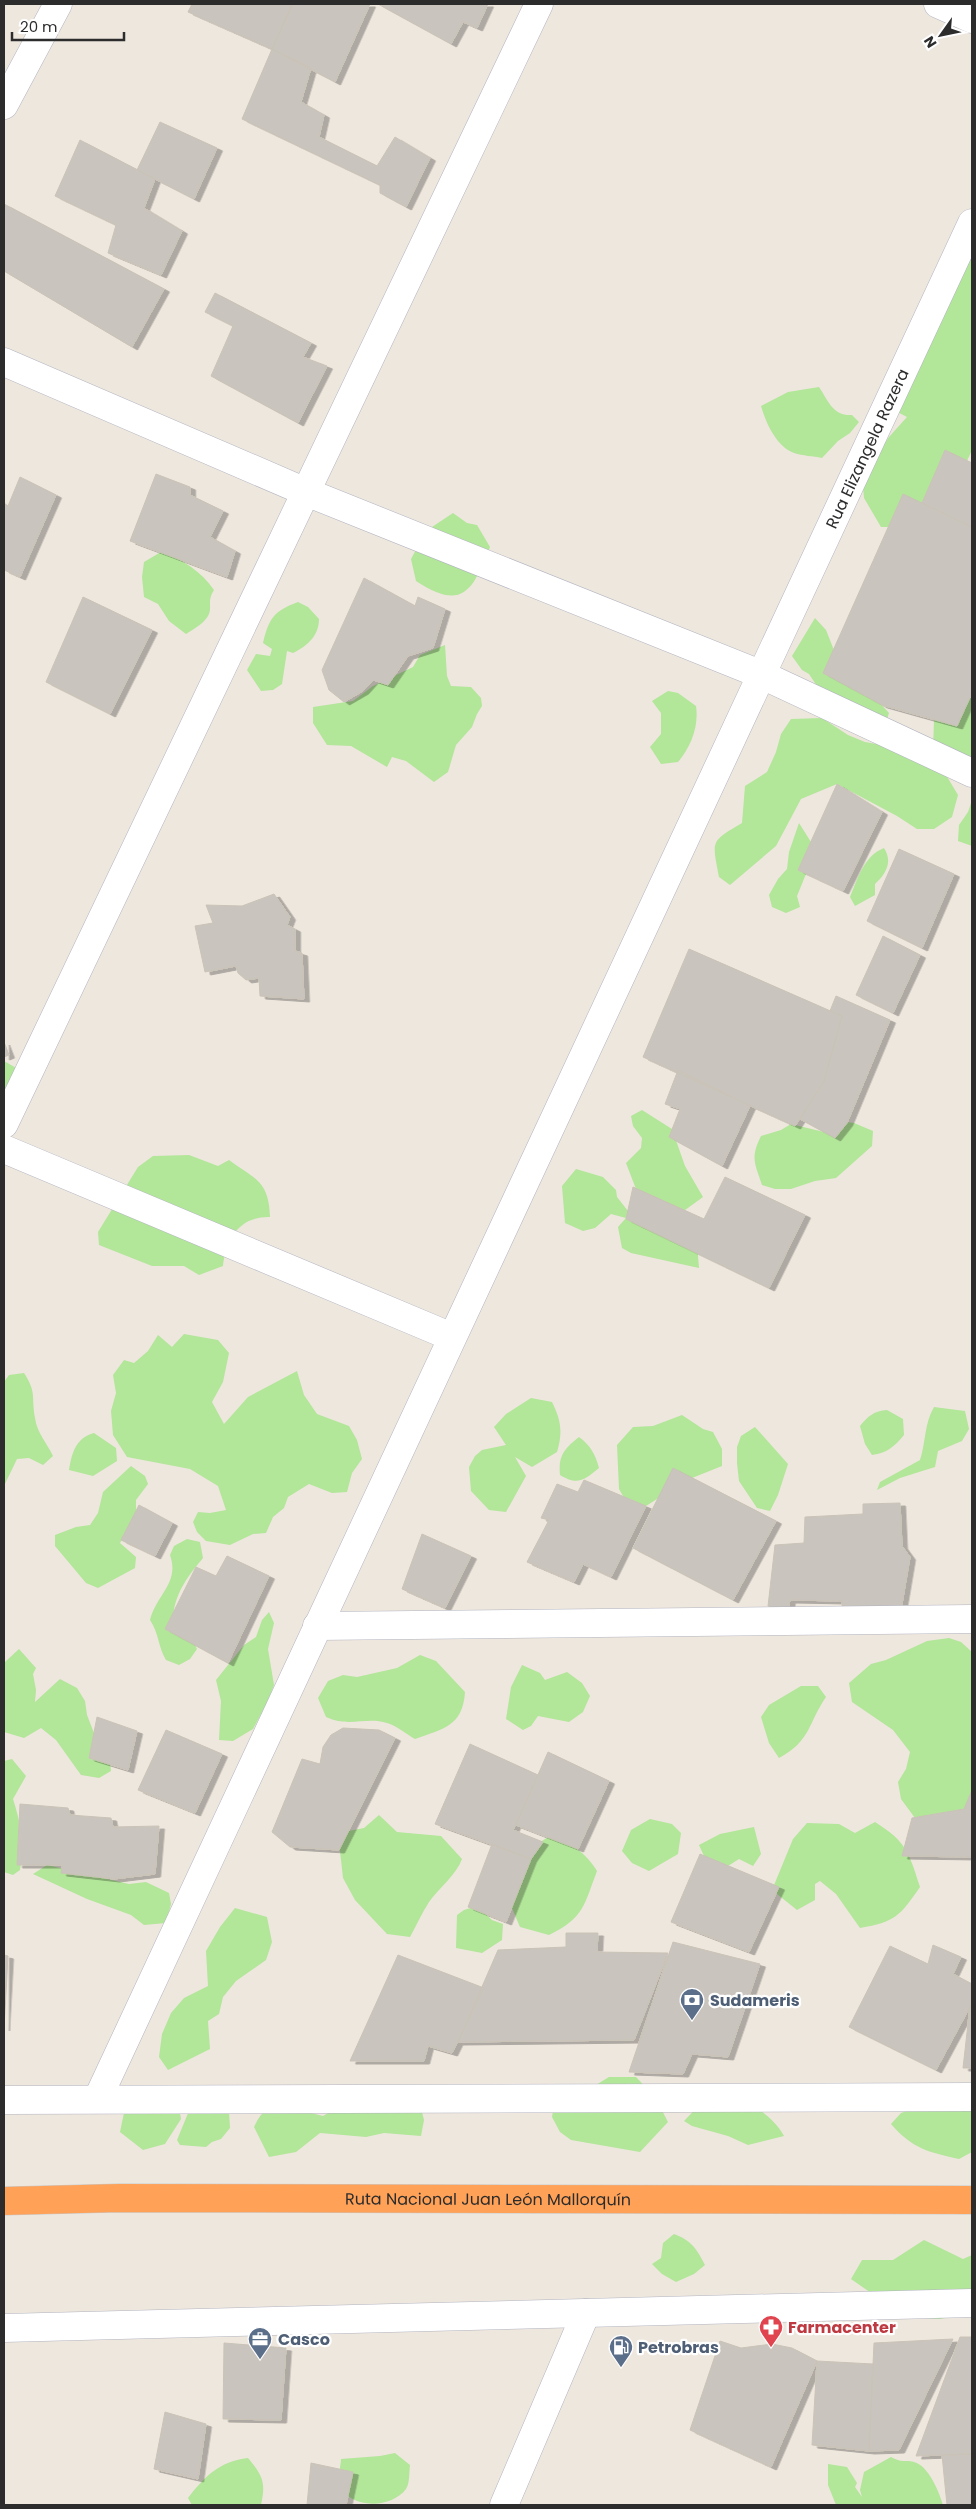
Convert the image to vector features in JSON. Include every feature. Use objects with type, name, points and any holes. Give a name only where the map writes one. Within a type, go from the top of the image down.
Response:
[{"type":"highway","name":"Ruta Nacional Juan León Mallorquín","points":[[4,2201],[119,2198],[972,2200]]},
{"type":"street","points":[[4,106],[58,4]]},
{"type":"street","points":[[4,1124],[539,4]]},
{"type":"street","points":[[938,4],[972,19]]},
{"type":"street","name":"Rua Elizangela Razera","points":[[98,2098],[760,674],[972,223]]},
{"type":"street","points":[[4,362],[306,492],[760,674],[972,773]]},
{"type":"street","points":[[4,1149],[452,1338]]},
{"type":"street","points":[[317,1626],[972,1619]]},
{"type":"street","points":[[4,2100],[98,2098],[972,2097]]},
{"type":"street","points":[[4,2328],[972,2303]]},
{"type":"street","points":[[504,2505],[586,2313]]},
{"type":"green space","points":[[972,223],[972,450],[967,461],[947,470],[930,485],[922,503],[901,527],[881,527],[864,498],[862,476],[889,437],[907,417],[886,406]]},
{"type":"green space","points":[[819,387],[836,411],[852,415],[859,422],[850,433],[838,441],[822,458],[794,453],[782,445],[769,426],[761,406],[788,392]]},
{"type":"green space","points":[[453,513],[467,523],[477,525],[490,547],[472,585],[464,592],[456,595],[445,595],[416,581],[411,559],[426,531]]},
{"type":"green space","points":[[161,552],[190,566],[214,590],[211,597],[209,614],[199,626],[186,634],[169,621],[158,604],[144,597],[142,577],[144,562]]},
{"type":"green space","points":[[298,602],[308,607],[319,619],[317,630],[311,640],[303,647],[293,653],[287,651],[282,684],[273,690],[261,691],[247,670],[256,654],[270,656],[272,649],[263,643],[270,621],[278,612]]},
{"type":"green space","points":[[815,618],[826,630],[843,673],[868,690],[889,713],[884,728],[837,716],[809,674],[802,670],[792,656]]},
{"type":"green space","points":[[445,645],[447,676],[451,686],[471,687],[481,698],[482,706],[472,727],[456,745],[448,772],[434,782],[406,761],[392,757],[387,767],[351,746],[327,745],[313,723],[313,707],[353,701],[373,686],[413,667],[420,655]]},
{"type":"green space","points":[[668,691],[678,693],[696,706],[697,714],[695,729],[687,750],[678,762],[661,764],[650,747],[661,734],[661,713],[652,701]]},
{"type":"green space","points":[[970,698],[972,699],[972,776],[933,750],[934,720]]},
{"type":"green space","points":[[822,718],[848,735],[865,742],[893,747],[940,765],[958,795],[952,817],[934,829],[917,829],[897,816],[837,784],[801,799],[776,846],[730,885],[719,877],[715,849],[716,843],[724,834],[742,823],[745,786],[767,772],[776,752],[781,734],[791,719]]},
{"type":"green space","points":[[972,800],[972,846],[958,841],[959,825],[968,812]]},
{"type":"green space","points":[[799,823],[811,842],[806,874],[797,896],[800,907],[786,913],[772,907],[769,895],[778,879],[787,869],[789,852]]},
{"type":"green space","points":[[884,848],[887,853],[888,863],[885,872],[875,884],[875,895],[855,906],[850,897],[859,875],[871,856]]},
{"type":"green space","points":[[4,1061],[18,1069],[4,1103]]},
{"type":"green space","points":[[642,1110],[672,1129],[685,1166],[703,1197],[681,1213],[636,1189],[626,1163],[641,1148],[642,1138],[633,1126],[631,1116]]},
{"type":"green space","points":[[839,1121],[854,1123],[873,1131],[872,1146],[836,1178],[815,1181],[791,1189],[775,1189],[762,1185],[755,1161],[756,1150],[761,1136],[781,1130],[791,1124],[824,1132]]},
{"type":"green space","points":[[189,1155],[218,1166],[229,1160],[259,1182],[267,1196],[270,1217],[250,1220],[236,1231],[227,1246],[223,1266],[199,1275],[184,1266],[152,1266],[99,1245],[98,1232],[138,1167],[153,1156]]},
{"type":"green space","points":[[576,1169],[603,1177],[616,1190],[617,1197],[639,1225],[697,1244],[699,1268],[631,1253],[622,1248],[618,1227],[626,1218],[611,1214],[595,1228],[583,1231],[565,1223],[562,1186]]},
{"type":"green space","points":[[184,1334],[218,1340],[229,1353],[223,1382],[212,1402],[224,1424],[248,1397],[297,1371],[304,1395],[317,1414],[349,1426],[357,1440],[362,1459],[352,1473],[347,1492],[332,1493],[309,1484],[288,1497],[284,1508],[273,1517],[266,1533],[253,1534],[230,1545],[206,1541],[197,1532],[193,1522],[198,1512],[210,1513],[226,1510],[218,1486],[190,1469],[127,1457],[113,1435],[111,1411],[116,1393],[113,1375],[124,1360],[134,1363],[148,1351],[158,1335],[172,1347]]},
{"type":"green space","points":[[24,1373],[31,1385],[38,1428],[53,1456],[43,1465],[29,1458],[17,1459],[4,1486],[4,1382],[9,1375]]},
{"type":"green space","points":[[531,1398],[552,1402],[560,1426],[557,1452],[532,1467],[515,1457],[526,1476],[506,1512],[489,1510],[471,1491],[469,1467],[475,1456],[482,1450],[506,1445],[494,1427],[506,1414]]},
{"type":"green space","points":[[934,1407],[965,1411],[969,1429],[962,1441],[938,1451],[935,1467],[900,1478],[877,1490],[880,1482],[920,1460],[928,1420]]},
{"type":"green space","points":[[887,1410],[903,1419],[904,1435],[890,1449],[872,1455],[865,1444],[860,1426],[872,1415]]},
{"type":"green space","points":[[682,1415],[703,1429],[713,1432],[722,1449],[722,1466],[687,1480],[646,1506],[630,1508],[619,1489],[617,1445],[633,1427],[653,1426]]},
{"type":"green space","points":[[755,1427],[788,1464],[778,1495],[770,1511],[757,1508],[739,1481],[737,1447],[741,1436]]},
{"type":"green space","points":[[94,1433],[116,1448],[117,1461],[93,1476],[69,1470],[72,1457],[79,1442]]},
{"type":"green space","points":[[579,1437],[592,1451],[599,1468],[585,1478],[576,1481],[560,1475],[560,1463],[563,1453]]},
{"type":"green space","points":[[131,1466],[145,1476],[148,1484],[136,1500],[136,1516],[120,1543],[136,1557],[135,1568],[98,1588],[86,1583],[55,1546],[55,1535],[76,1527],[90,1525],[98,1513],[103,1492]]},
{"type":"green space","points":[[187,1539],[200,1542],[203,1558],[183,1586],[176,1601],[173,1619],[193,1641],[197,1649],[190,1659],[179,1665],[166,1660],[150,1620],[157,1603],[170,1581],[172,1565],[170,1555],[174,1546]]},
{"type":"green space","points":[[269,1612],[274,1623],[268,1649],[274,1685],[268,1701],[253,1729],[233,1741],[219,1740],[221,1701],[216,1680],[244,1645],[256,1637],[262,1620]]},
{"type":"green space","points":[[949,1638],[961,1642],[972,1652],[972,1808],[953,1818],[915,1818],[901,1799],[898,1782],[906,1769],[910,1752],[893,1730],[852,1702],[849,1683],[871,1664],[886,1660],[927,1641]]},
{"type":"green space","points":[[19,1649],[36,1668],[33,1674],[36,1690],[35,1702],[60,1679],[77,1688],[85,1701],[87,1715],[94,1733],[109,1751],[111,1771],[99,1778],[81,1775],[56,1740],[41,1728],[24,1738],[4,1732],[4,1667],[5,1662]]},
{"type":"green space","points":[[420,1655],[436,1661],[465,1692],[460,1712],[450,1725],[415,1739],[398,1728],[379,1721],[343,1722],[326,1717],[318,1698],[328,1681],[343,1675],[357,1677],[397,1668]]},
{"type":"green space","points":[[522,1665],[540,1673],[545,1680],[567,1672],[582,1683],[590,1696],[583,1712],[569,1722],[538,1716],[531,1726],[523,1730],[506,1719],[511,1687]]},
{"type":"green space","points":[[801,1686],[818,1686],[826,1697],[803,1738],[789,1752],[779,1758],[769,1743],[761,1717],[769,1705]]},
{"type":"green space","points":[[12,1759],[26,1776],[13,1799],[20,1826],[22,1851],[20,1870],[13,1875],[4,1872],[4,1761]]},
{"type":"green space","points":[[379,1815],[397,1832],[441,1836],[462,1859],[452,1876],[429,1902],[410,1937],[387,1934],[355,1900],[343,1878],[338,1833],[364,1828]]},
{"type":"green space","points":[[650,1819],[672,1824],[681,1833],[678,1854],[649,1871],[632,1863],[622,1851],[631,1830]]},
{"type":"green space","points":[[875,1822],[894,1836],[905,1849],[913,1865],[920,1887],[896,1916],[872,1926],[860,1928],[836,1894],[820,1881],[815,1884],[815,1900],[797,1910],[772,1890],[793,1839],[807,1823],[839,1824],[855,1833]]},
{"type":"green space","points":[[754,1827],[761,1854],[753,1866],[739,1859],[728,1866],[709,1867],[699,1845],[720,1834]]},
{"type":"green space","points":[[548,1837],[563,1841],[576,1848],[597,1871],[585,1902],[576,1916],[561,1929],[549,1935],[520,1927],[512,1908],[515,1889],[530,1849]]},
{"type":"green space","points":[[47,1865],[129,1884],[146,1882],[169,1893],[171,1904],[166,1923],[144,1925],[131,1915],[87,1899],[33,1874]]},
{"type":"green space","points":[[477,1906],[492,1920],[503,1924],[502,1940],[482,1953],[456,1948],[457,1915],[464,1910]]},
{"type":"green space","points":[[235,1908],[267,1917],[272,1942],[266,1960],[236,1981],[223,1997],[219,2014],[208,2021],[210,2049],[168,2070],[159,2057],[162,2034],[171,2013],[184,1998],[208,1986],[206,1951],[220,1927]]},
{"type":"green space","points":[[609,2077],[636,2077],[655,2097],[668,2122],[640,2152],[571,2140],[560,2132],[552,2117],[553,2111]]},
{"type":"green space","points":[[972,2088],[972,2152],[959,2159],[938,2154],[914,2144],[891,2124],[901,2113]]},
{"type":"green space","points":[[707,2097],[746,2097],[771,2120],[784,2136],[748,2145],[728,2136],[692,2126],[684,2121]]},
{"type":"green space","points":[[126,2103],[179,2107],[181,2119],[165,2144],[143,2150],[120,2132]]},
{"type":"green space","points":[[420,2104],[424,2120],[421,2136],[384,2133],[366,2137],[320,2133],[296,2152],[269,2157],[254,2127],[262,2114],[271,2109],[294,2110],[323,2116],[335,2109]]},
{"type":"green space","points":[[191,2106],[229,2111],[230,2128],[221,2139],[212,2142],[206,2147],[180,2145],[177,2140]]},
{"type":"green space","points":[[674,2234],[685,2239],[693,2246],[705,2265],[694,2274],[676,2282],[662,2274],[652,2264],[661,2258],[663,2243]]},
{"type":"green space","points":[[924,2240],[963,2259],[972,2255],[972,2312],[940,2319],[896,2316],[874,2295],[851,2279],[862,2260],[893,2260]]},
{"type":"green space","points":[[395,2453],[410,2465],[407,2487],[399,2496],[381,2503],[371,2504],[352,2499],[339,2486],[341,2459]]},
{"type":"green space","points":[[891,2457],[919,2464],[929,2474],[943,2505],[836,2505],[828,2485],[828,2464],[847,2467],[857,2483],[855,2487],[862,2497],[860,2490],[864,2472]]},
{"type":"green space","points":[[248,2458],[262,2480],[261,2505],[192,2505],[188,2498],[207,2476],[229,2462]]},
{"type":"building","points":[[192,4],[293,4],[272,49],[188,12]]},
{"type":"building","points":[[292,4],[370,4],[335,82],[272,49]]},
{"type":"building","points":[[378,4],[488,4],[477,28],[463,22],[451,44]]},
{"type":"building","points":[[272,49],[311,68],[301,102],[324,115],[319,137],[377,166],[395,137],[430,158],[406,207],[380,193],[380,185],[242,119]]},
{"type":"building","points":[[160,122],[217,148],[194,199],[137,170]]},
{"type":"building","points":[[80,140],[155,179],[144,208],[182,231],[161,275],[108,253],[116,225],[55,196]]},
{"type":"building","points":[[4,204],[164,289],[132,347],[4,271]]},
{"type":"building","points":[[215,293],[311,343],[303,357],[327,366],[298,423],[211,376],[233,326],[205,312]]},
{"type":"building","points":[[945,450],[972,463],[972,527],[922,503]]},
{"type":"building","points":[[156,474],[190,487],[190,495],[223,511],[210,537],[235,551],[227,577],[130,541]]},
{"type":"building","points":[[20,477],[56,495],[20,577],[4,570],[4,503],[8,506]]},
{"type":"building","points":[[903,494],[972,527],[972,693],[957,726],[882,705],[823,673]]},
{"type":"building","points":[[364,578],[415,606],[418,597],[445,609],[433,648],[408,656],[388,685],[373,680],[363,691],[344,702],[329,690],[322,670]]},
{"type":"building","points":[[83,597],[152,630],[110,714],[46,682]]},
{"type":"building","points":[[837,784],[882,812],[843,891],[798,870]]},
{"type":"building","points":[[899,849],[954,874],[922,948],[867,921]]},
{"type":"building","points":[[274,894],[290,917],[287,925],[295,929],[295,951],[302,953],[304,999],[260,996],[259,978],[246,980],[238,973],[236,966],[205,972],[195,926],[213,923],[206,905],[242,906]]},
{"type":"building","points":[[883,936],[920,955],[893,1013],[856,995]]},
{"type":"building","points":[[689,949],[842,1016],[824,1081],[795,1126],[643,1057]]},
{"type":"building","points":[[836,996],[890,1020],[847,1123],[835,1138],[800,1119],[824,1081],[842,1016],[830,1011]]},
{"type":"building","points":[[4,1042],[9,1055],[4,1057]]},
{"type":"building","points":[[678,1070],[750,1106],[722,1166],[669,1137],[680,1109],[665,1104]]},
{"type":"building","points":[[725,1177],[805,1215],[769,1288],[626,1219],[633,1187],[704,1219]]},
{"type":"building","points":[[673,1468],[776,1521],[733,1600],[633,1548]]},
{"type":"building","points":[[584,1480],[646,1506],[611,1577],[583,1564],[574,1582],[527,1562],[549,1520],[541,1518],[557,1484],[578,1492]]},
{"type":"building","points":[[900,1503],[902,1546],[910,1557],[901,1610],[842,1612],[842,1601],[790,1600],[788,1610],[768,1606],[775,1545],[804,1543],[805,1517],[863,1514],[863,1504]]},
{"type":"building","points":[[139,1505],[172,1523],[155,1556],[121,1540]]},
{"type":"building","points":[[422,1534],[471,1556],[445,1608],[402,1589]]},
{"type":"building","points":[[227,1556],[269,1576],[228,1663],[165,1629],[196,1567],[216,1576]]},
{"type":"building","points":[[97,1717],[137,1731],[128,1770],[89,1758]]},
{"type":"building","points":[[343,1728],[379,1730],[395,1738],[339,1850],[290,1847],[272,1832],[302,1759],[320,1764],[323,1747],[331,1735]]},
{"type":"building","points":[[166,1730],[222,1754],[195,1813],[138,1790]]},
{"type":"building","points":[[470,1744],[538,1775],[513,1830],[543,1842],[531,1859],[435,1824]]},
{"type":"building","points":[[548,1752],[609,1781],[578,1849],[516,1825]]},
{"type":"building","points":[[972,1790],[972,1857],[902,1856],[912,1818],[964,1809]]},
{"type":"building","points":[[20,1804],[68,1808],[70,1815],[111,1818],[113,1827],[159,1826],[155,1874],[114,1879],[61,1873],[62,1865],[17,1865]]},
{"type":"building","points":[[492,1844],[531,1859],[506,1922],[468,1907]]},
{"type":"building","points":[[700,1854],[779,1887],[749,1952],[671,1922]]},
{"type":"building","points":[[566,1933],[598,1933],[597,1952],[668,1953],[634,2040],[458,2042],[498,1950],[566,1947]]},
{"type":"building","points":[[673,1942],[760,1964],[728,2057],[692,2054],[683,2074],[629,2072]]},
{"type":"building","points":[[933,1945],[961,1957],[953,1974],[972,1984],[972,2003],[936,2070],[849,2027],[890,1946],[928,1964]]},
{"type":"building","points":[[4,1955],[8,1956],[4,2028]]},
{"type":"building","points":[[398,1955],[484,1988],[452,2053],[428,2046],[424,2061],[350,2061]]},
{"type":"building","points":[[970,2006],[972,2006],[972,2068],[963,2068]]},
{"type":"building","points":[[960,2337],[972,2337],[972,2454],[916,2456]]},
{"type":"building","points":[[953,2339],[899,2450],[869,2451],[874,2343]]},
{"type":"building","points":[[720,2341],[741,2348],[772,2344],[792,2348],[817,2361],[771,2467],[690,2430]]},
{"type":"building","points":[[224,2343],[286,2348],[281,2420],[223,2419]]},
{"type":"building","points":[[817,2361],[873,2364],[869,2451],[812,2445]]},
{"type":"building","points":[[165,2412],[206,2424],[198,2479],[154,2469]]},
{"type":"building","points":[[972,2454],[972,2505],[947,2505],[942,2455]]},
{"type":"building","points":[[311,2463],[353,2472],[346,2505],[307,2505]]},
{"type":"place","name":"Sudameris","points":[[692,2021]]},
{"type":"place","name":"Farmacenter","points":[[771,2348]]},
{"type":"place","name":"Casco","points":[[260,2360]]},
{"type":"place","name":"Petrobras","points":[[621,2368]]}]
